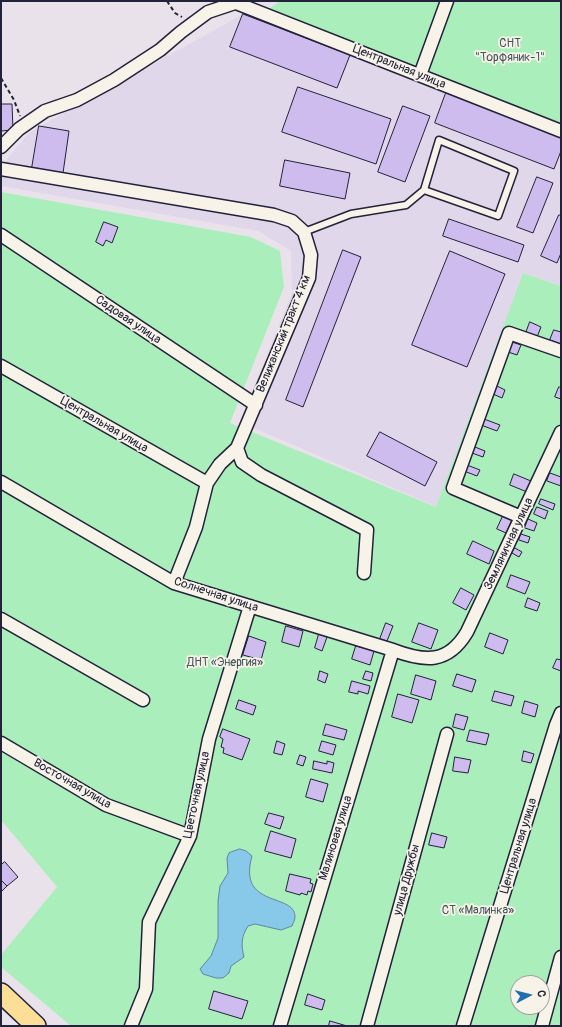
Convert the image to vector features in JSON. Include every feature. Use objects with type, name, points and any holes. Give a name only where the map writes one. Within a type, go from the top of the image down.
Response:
[{"type":"main road","points":[[3,997],[36,1026]]},
{"type":"street","points":[[420,75],[447,1]]},
{"type":"street","points":[[1,147],[19,129],[45,111],[77,100],[114,80],[160,50],[208,12],[239,2]]},
{"type":"street","name":"Центральная улица","points":[[239,2],[561,131]]},
{"type":"street","points":[[1,169],[274,215],[292,221],[304,232]]},
{"type":"street","name":"Велижанский тракт 4 км","points":[[237,448],[309,278],[311,255],[304,232]]},
{"type":"street","name":"Садовая улица","points":[[1,235],[256,405]]},
{"type":"street","points":[[521,517],[453,488],[509,333],[561,351]]},
{"type":"street","name":"Центральная улица","points":[[1,366],[208,483]]},
{"type":"street","name":"Земляничная улица","points":[[450,652],[461,643],[467,632],[561,432]]},
{"type":"street","points":[[174,584],[196,527],[208,483],[220,464],[237,448],[242,462],[261,475],[367,530],[364,573]]},
{"type":"street","name":"Солнечная улица","points":[[1,482],[174,584],[405,654],[423,658],[432,658],[442,656],[450,652]]},
{"type":"street","name":"Цветочная улица","points":[[131,1026],[146,990],[149,922],[190,836],[208,739],[250,606]]},
{"type":"street","points":[[1,619],[143,700]]},
{"type":"street","name":"Малиновая улица","points":[[280,1026],[393,650]]},
{"type":"street","name":"Центральная улица","points":[[463,1026],[561,713]]},
{"type":"street","name":"улица Дружбы","points":[[367,1026],[447,734]]},
{"type":"street","name":"Восточная улица","points":[[1,743],[106,805],[190,836]]},
{"type":"street","points":[[542,1026],[561,957]]},
{"type":"lane","points":[[304,232],[352,214],[406,205],[424,190],[440,140],[514,170],[498,216],[424,190]]},
{"type":"path","points":[[167,1],[175,13],[192,24]]},
{"type":"path","points":[[1,78],[14,100],[24,125]]},
{"type":"shaded area","points":[[243,14],[267,15],[561,141],[561,286],[523,273],[437,507],[240,422],[292,293],[291,251],[258,231],[1,186],[1,166],[30,132]]},
{"type":"green space","name":"СНТ \"Торфяник-1\"","points":[[280,1],[561,1],[561,126],[269,9]]},
{"type":"green space","name":"ДНТ «Энергия»","points":[[1,192],[251,237],[280,251],[284,287],[230,423],[436,507],[523,273],[561,286],[561,1026],[71,1026],[1,967],[1,955],[57,887],[1,820]]},
{"type":"water","points":[[240,849],[246,851],[252,856],[250,873],[252,884],[259,892],[286,904],[293,909],[295,918],[292,926],[281,930],[255,924],[248,926],[242,941],[244,957],[231,966],[229,973],[223,978],[216,978],[203,974],[200,969],[211,956],[218,938],[218,901],[220,886],[228,873],[227,858],[229,853]]},
{"type":"building","points":[[243,14],[350,55],[337,88],[230,47]]},
{"type":"building","points":[[298,87],[391,119],[376,164],[282,132]]},
{"type":"building","points":[[446,93],[561,137],[561,151],[554,169],[435,123]]},
{"type":"building","points":[[1,104],[12,104],[13,130],[1,131]]},
{"type":"building","points":[[403,106],[430,116],[405,182],[378,172]]},
{"type":"building","points":[[39,126],[69,131],[63,173],[32,168]]},
{"type":"building","points":[[285,160],[350,173],[345,199],[280,186]]},
{"type":"building","points":[[537,177],[553,183],[533,233],[517,227]]},
{"type":"building","points":[[559,215],[561,215],[561,253],[557,263],[541,256]]},
{"type":"building","points":[[449,219],[524,245],[518,262],[443,236]]},
{"type":"building","points":[[104,222],[118,227],[112,243],[106,240],[103,246],[96,242]]},
{"type":"building","points":[[343,250],[361,257],[303,407],[286,400]]},
{"type":"building","points":[[450,251],[505,274],[467,367],[412,345]]},
{"type":"building","points":[[530,322],[541,327],[537,337],[526,333]]},
{"type":"building","points":[[554,330],[561,332],[561,344],[550,340]]},
{"type":"building","points":[[512,342],[521,345],[517,355],[508,352]]},
{"type":"building","points":[[497,386],[505,390],[502,398],[493,394]]},
{"type":"building","points":[[559,387],[561,387],[561,399],[555,397]]},
{"type":"building","points":[[484,419],[500,425],[497,431],[481,425]]},
{"type":"building","points":[[380,432],[437,462],[425,486],[367,456]]},
{"type":"building","points":[[475,447],[485,451],[483,457],[472,453]]},
{"type":"building","points":[[467,465],[480,470],[477,476],[464,471]]},
{"type":"building","points":[[550,473],[561,477],[561,486],[547,481]]},
{"type":"building","points":[[514,474],[531,481],[527,492],[510,485]]},
{"type":"building","points":[[541,499],[555,504],[553,510],[539,504]]},
{"type":"building","points":[[537,507],[548,511],[545,519],[534,514]]},
{"type":"building","points":[[503,516],[512,520],[506,533],[497,529]]},
{"type":"building","points":[[528,519],[537,523],[534,531],[525,528]]},
{"type":"building","points":[[521,534],[530,537],[528,543],[519,540]]},
{"type":"building","points":[[473,541],[494,551],[489,564],[467,554]]},
{"type":"building","points":[[515,548],[522,552],[519,557],[512,553]]},
{"type":"building","points":[[511,575],[530,582],[525,594],[507,587]]},
{"type":"building","points":[[461,588],[474,595],[466,610],[453,603]]},
{"type":"building","points":[[528,598],[540,603],[537,611],[525,607]]},
{"type":"building","points":[[386,623],[393,626],[387,641],[380,639]]},
{"type":"building","points":[[419,623],[438,630],[431,649],[412,642]]},
{"type":"building","points":[[286,626],[303,631],[299,647],[282,642]]},
{"type":"building","points":[[490,633],[508,640],[503,654],[485,647]]},
{"type":"building","points":[[319,634],[327,637],[322,651],[315,648]]},
{"type":"building","points":[[249,636],[266,642],[261,660],[243,655]]},
{"type":"building","points":[[356,646],[374,651],[370,665],[352,659]]},
{"type":"building","points":[[557,659],[561,660],[561,671],[553,668]]},
{"type":"building","points":[[320,671],[328,674],[325,683],[318,680]]},
{"type":"building","points":[[366,671],[373,673],[371,681],[363,679]]},
{"type":"building","points":[[457,674],[476,680],[472,692],[453,686]]},
{"type":"building","points":[[416,675],[436,681],[431,700],[411,694]]},
{"type":"building","points":[[352,681],[370,686],[368,694],[358,691],[358,694],[349,692]]},
{"type":"building","points":[[495,691],[514,696],[511,706],[492,701]]},
{"type":"building","points":[[398,694],[419,700],[412,723],[392,717]]},
{"type":"building","points":[[239,700],[256,706],[253,715],[236,709]]},
{"type":"building","points":[[525,701],[538,705],[535,717],[522,713]]},
{"type":"building","points":[[456,714],[468,717],[464,730],[453,727]]},
{"type":"building","points":[[326,724],[347,730],[344,740],[323,735]]},
{"type":"building","points":[[223,729],[250,739],[242,760],[223,753],[224,748],[221,747],[223,739],[220,737]]},
{"type":"building","points":[[470,730],[489,734],[486,745],[467,741]]},
{"type":"building","points":[[277,741],[285,744],[282,755],[274,753]]},
{"type":"building","points":[[322,741],[336,745],[333,755],[319,751]]},
{"type":"building","points":[[524,751],[534,754],[531,763],[522,761]]},
{"type":"building","points":[[300,755],[306,757],[303,766],[297,764]]},
{"type":"building","points":[[455,757],[471,760],[468,773],[453,771]]},
{"type":"building","points":[[314,761],[327,764],[327,761],[334,763],[332,773],[313,769]]},
{"type":"building","points":[[311,779],[328,784],[323,802],[306,797]]},
{"type":"building","points":[[269,813],[284,817],[280,829],[265,824]]},
{"type":"building","points":[[271,831],[296,839],[291,858],[265,851]]},
{"type":"building","points":[[432,833],[447,837],[444,848],[429,845]]},
{"type":"building","points":[[5,862],[18,877],[7,886],[1,880],[1,865]]},
{"type":"building","points":[[290,874],[311,879],[310,883],[313,884],[311,892],[308,891],[307,895],[301,893],[300,895],[286,891]]},
{"type":"building","points":[[1,880],[7,886],[1,892]]},
{"type":"building","points":[[214,991],[248,1001],[242,1019],[209,1009]]},
{"type":"building","points":[[308,994],[325,1000],[322,1010],[305,1005]]},
{"type":"building","points":[[330,1021],[347,1026],[329,1026]]},
{"type":"park label","name":"CТ «Малинка»","points":[[478,911]]}]
